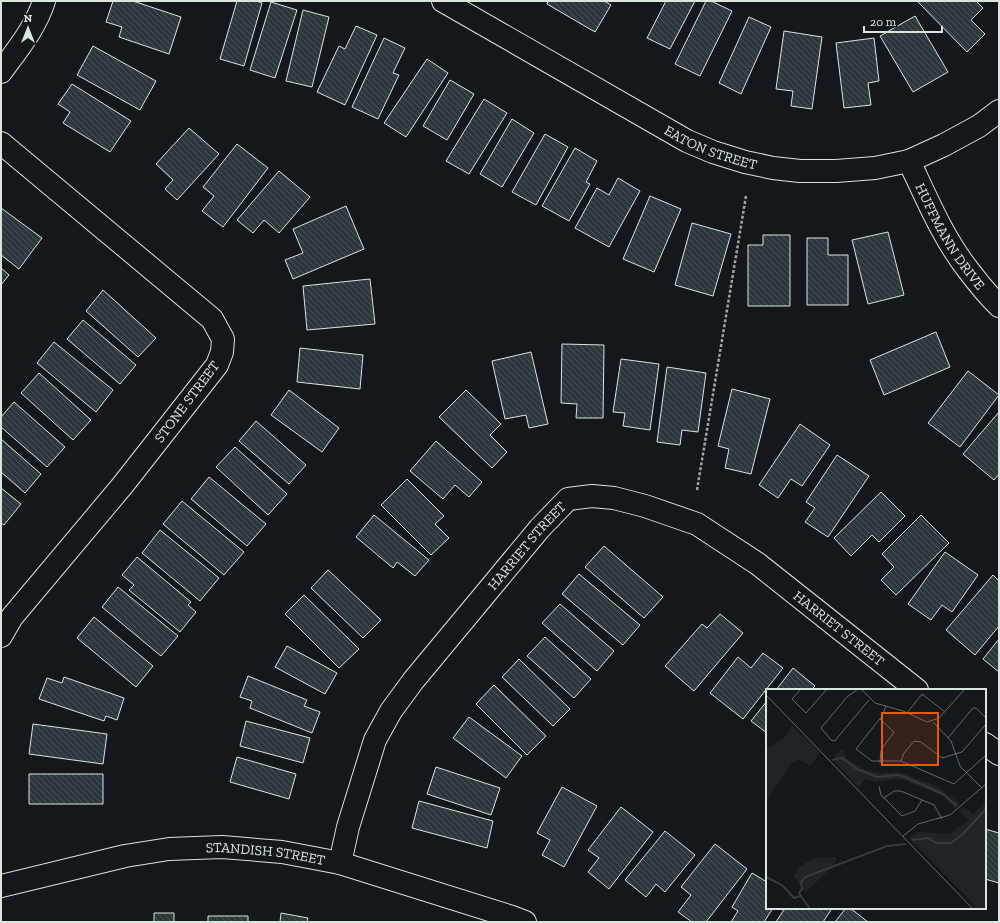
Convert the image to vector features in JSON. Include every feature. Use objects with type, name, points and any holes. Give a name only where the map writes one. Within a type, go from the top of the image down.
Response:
[{"type":"street","points":[[1,72],[33,26],[44,1]]},
{"type":"street","name":"EATON STREET","points":[[450,3],[687,141],[712,152],[745,162],[773,168],[800,171],[875,168],[909,161],[944,145],[979,126],[999,111]]},
{"type":"street","name":"STONE STREET","points":[[1,143],[212,319],[223,339],[222,352],[217,365],[122,486],[12,617],[1,636]]},
{"type":"street","name":"HUFFMANN DRIVE","points":[[909,161],[946,237],[968,271],[999,306]]},
{"type":"street","name":"HARRIET STREET","points":[[340,863],[348,827],[375,740],[391,711],[413,682],[535,534],[568,499],[592,496],[614,498],[645,506],[697,524],[758,564],[916,689]]},
{"type":"street","points":[[986,745],[999,754]]},
{"type":"street","name":"STANDISH STREET","points":[[1,886],[125,856],[170,849],[222,847],[282,852],[340,863],[525,922]]},
{"type":"path","points":[[697,490],[746,196]]},
{"type":"building","points":[[113,1],[133,1],[181,17],[169,54],[119,37],[122,27],[106,22]]},
{"type":"building","points":[[237,1],[256,1],[262,3],[244,66],[220,59]]},
{"type":"building","points":[[548,1],[604,1],[611,5],[595,32],[547,4]]},
{"type":"building","points":[[666,1],[695,1],[670,49],[647,38]]},
{"type":"building","points":[[706,1],[711,1],[732,11],[700,76],[675,64]]},
{"type":"building","points":[[917,1],[976,1],[983,8],[971,20],[985,34],[967,52]]},
{"type":"building","points":[[271,2],[297,10],[275,78],[250,70]]},
{"type":"building","points":[[303,10],[329,17],[312,87],[286,81]]},
{"type":"building","points":[[915,16],[948,72],[913,92],[880,36]]},
{"type":"building","points":[[749,17],[771,27],[741,94],[719,83]]},
{"type":"building","points":[[356,26],[377,35],[345,105],[317,92],[339,46],[345,49]]},
{"type":"building","points":[[784,31],[822,37],[812,109],[791,106],[793,91],[776,89]]},
{"type":"building","points":[[384,38],[405,48],[393,73],[399,75],[378,119],[352,107]]},
{"type":"building","points":[[874,38],[879,81],[868,83],[871,105],[844,108],[836,43]]},
{"type":"building","points":[[93,46],[156,81],[140,110],[77,75]]},
{"type":"building","points":[[427,59],[448,73],[406,137],[384,123]]},
{"type":"building","points":[[450,80],[474,94],[447,140],[423,126]]},
{"type":"building","points":[[72,84],[131,121],[110,152],[63,123],[70,112],[58,104]]},
{"type":"building","points":[[484,99],[507,113],[469,174],[446,161]]},
{"type":"building","points":[[512,119],[534,133],[502,187],[480,174]]},
{"type":"building","points":[[189,128],[219,154],[177,200],[165,189],[173,180],[156,164]]},
{"type":"building","points":[[545,134],[568,147],[536,205],[512,192]]},
{"type":"building","points":[[237,144],[268,168],[223,227],[202,211],[214,196],[203,187]]},
{"type":"building","points":[[575,148],[597,161],[586,182],[590,184],[569,221],[542,206]]},
{"type":"building","points":[[279,171],[310,197],[279,233],[264,220],[253,233],[237,220]]},
{"type":"building","points":[[618,178],[640,191],[609,247],[575,228],[597,188],[609,195]]},
{"type":"building","points":[[650,196],[681,209],[654,272],[623,259]]},
{"type":"building","points":[[346,206],[364,249],[293,279],[285,260],[303,253],[293,229]]},
{"type":"building","points":[[1,208],[42,238],[19,269],[1,255]]},
{"type":"building","points":[[692,223],[731,234],[713,296],[675,285]]},
{"type":"building","points":[[888,232],[904,295],[868,304],[852,240]]},
{"type":"building","points":[[763,235],[790,235],[790,306],[748,306],[748,245],[763,245]]},
{"type":"building","points":[[807,238],[828,238],[828,255],[848,255],[848,305],[807,305]]},
{"type":"building","points":[[1,268],[9,275],[1,285]]},
{"type":"building","points":[[370,279],[375,324],[307,330],[303,286]]},
{"type":"building","points":[[103,290],[156,338],[138,357],[86,311]]},
{"type":"building","points":[[83,320],[136,365],[120,384],[67,339]]},
{"type":"building","points":[[936,332],[950,367],[884,395],[870,360]]},
{"type":"building","points":[[54,342],[113,390],[96,412],[37,363]]},
{"type":"building","points":[[562,344],[604,345],[603,418],[576,418],[577,404],[561,403]]},
{"type":"building","points":[[300,348],[363,355],[360,389],[297,382]]},
{"type":"building","points":[[531,352],[548,424],[529,428],[526,415],[505,419],[492,361]]},
{"type":"building","points":[[621,359],[659,364],[650,430],[623,426],[625,413],[613,412]]},
{"type":"building","points":[[667,367],[706,373],[698,432],[682,430],[680,445],[657,442]]},
{"type":"building","points":[[968,371],[999,395],[960,447],[928,423]]},
{"type":"building","points":[[39,373],[91,420],[73,440],[21,393]]},
{"type":"building","points":[[732,389],[770,399],[751,474],[725,468],[729,449],[718,446]]},
{"type":"building","points":[[289,390],[339,428],[322,452],[271,415]]},
{"type":"building","points":[[466,390],[501,424],[490,435],[507,452],[492,468],[439,417]]},
{"type":"building","points":[[14,402],[65,447],[47,467],[1,427],[1,417]]},
{"type":"building","points":[[999,412],[999,474],[994,480],[963,454]]},
{"type":"building","points":[[256,421],[306,465],[289,484],[239,441]]},
{"type":"building","points":[[800,424],[830,445],[802,486],[791,479],[778,498],[759,485]]},
{"type":"building","points":[[1,439],[41,474],[25,493],[1,472]]},
{"type":"building","points":[[436,441],[482,482],[469,497],[455,485],[443,499],[410,471]]},
{"type":"building","points":[[235,447],[287,494],[268,515],[216,467]]},
{"type":"building","points":[[837,455],[869,476],[828,537],[805,522],[815,508],[806,502]]},
{"type":"building","points":[[209,477],[266,524],[247,546],[191,499]]},
{"type":"building","points":[[407,479],[444,516],[435,524],[449,538],[431,555],[381,505]]},
{"type":"building","points":[[1,488],[21,504],[4,525],[1,523]]},
{"type":"building","points":[[881,492],[905,516],[879,542],[872,535],[851,556],[834,538]]},
{"type":"building","points":[[182,501],[244,552],[224,575],[163,524]]},
{"type":"building","points":[[374,515],[429,560],[415,576],[397,562],[393,568],[356,537]]},
{"type":"building","points":[[921,515],[949,543],[896,595],[881,580],[894,567],[882,554]]},
{"type":"building","points":[[160,530],[219,578],[200,601],[142,553]]},
{"type":"building","points":[[604,546],[663,597],[644,618],[585,567]]},
{"type":"building","points":[[945,552],[978,575],[952,612],[942,605],[931,620],[908,604]]},
{"type":"building","points":[[137,557],[191,602],[188,605],[196,612],[180,632],[129,590],[134,585],[122,575]]},
{"type":"building","points":[[328,570],[381,620],[363,638],[311,588]]},
{"type":"building","points":[[579,574],[640,625],[623,645],[562,594]]},
{"type":"building","points":[[993,575],[999,581],[999,626],[975,655],[946,630]]},
{"type":"building","points":[[118,587],[178,636],[161,656],[102,607]]},
{"type":"building","points":[[304,595],[359,649],[339,668],[285,614]]},
{"type":"building","points":[[560,604],[614,651],[597,671],[542,623]]},
{"type":"building","points":[[720,614],[743,633],[694,691],[665,666],[702,624],[707,628]]},
{"type":"building","points":[[94,617],[153,666],[136,687],[77,638]]},
{"type":"building","points":[[545,637],[591,679],[574,698],[527,656]]},
{"type":"building","points":[[999,639],[999,672],[983,659]]},
{"type":"building","points":[[287,646],[337,673],[325,694],[275,667]]},
{"type":"building","points":[[763,653],[783,668],[743,719],[710,693],[738,657],[751,668]]},
{"type":"building","points":[[519,659],[570,709],[553,726],[502,677]]},
{"type":"building","points":[[793,668],[815,686],[812,689],[777,689]]},
{"type":"building","points":[[248,676],[307,700],[304,706],[320,712],[312,733],[250,708],[252,701],[240,697]]},
{"type":"building","points":[[64,677],[124,698],[117,720],[106,716],[104,721],[39,699],[47,678],[62,683]]},
{"type":"building","points":[[494,685],[546,736],[527,755],[476,704]]},
{"type":"building","points":[[766,702],[766,732],[751,721]]},
{"type":"building","points":[[469,717],[522,756],[506,778],[453,738]]},
{"type":"building","points":[[246,721],[310,738],[303,763],[240,746]]},
{"type":"building","points":[[33,724],[107,734],[103,764],[29,754]]},
{"type":"building","points":[[237,757],[296,774],[289,799],[230,782]]},
{"type":"building","points":[[436,767],[500,788],[491,815],[427,794]]},
{"type":"building","points":[[29,774],[103,774],[103,804],[29,804]]},
{"type":"building","points":[[562,787],[597,806],[564,867],[542,855],[550,840],[537,833]]},
{"type":"building","points":[[419,801],[493,821],[487,848],[412,828]]},
{"type":"building","points":[[621,807],[653,832],[609,889],[588,872],[599,858],[588,850]]},
{"type":"building","points":[[986,829],[999,833],[999,883],[986,879]]},
{"type":"building","points":[[665,831],[695,855],[665,892],[656,884],[646,897],[625,880]]},
{"type":"building","points":[[715,844],[747,869],[706,922],[692,922],[678,912],[691,895],[681,887]]},
{"type":"building","points":[[752,873],[766,881],[766,909],[772,909],[764,922],[731,922],[738,911],[732,907]]},
{"type":"building","points":[[784,909],[831,910],[823,922],[776,922]]},
{"type":"building","points":[[845,909],[851,909],[868,922],[835,922]]},
{"type":"building","points":[[154,913],[174,913],[174,922],[154,922]]},
{"type":"building","points":[[281,913],[308,918],[307,922],[280,922]]},
{"type":"building","points":[[208,916],[248,916],[248,922],[208,922]]}]
